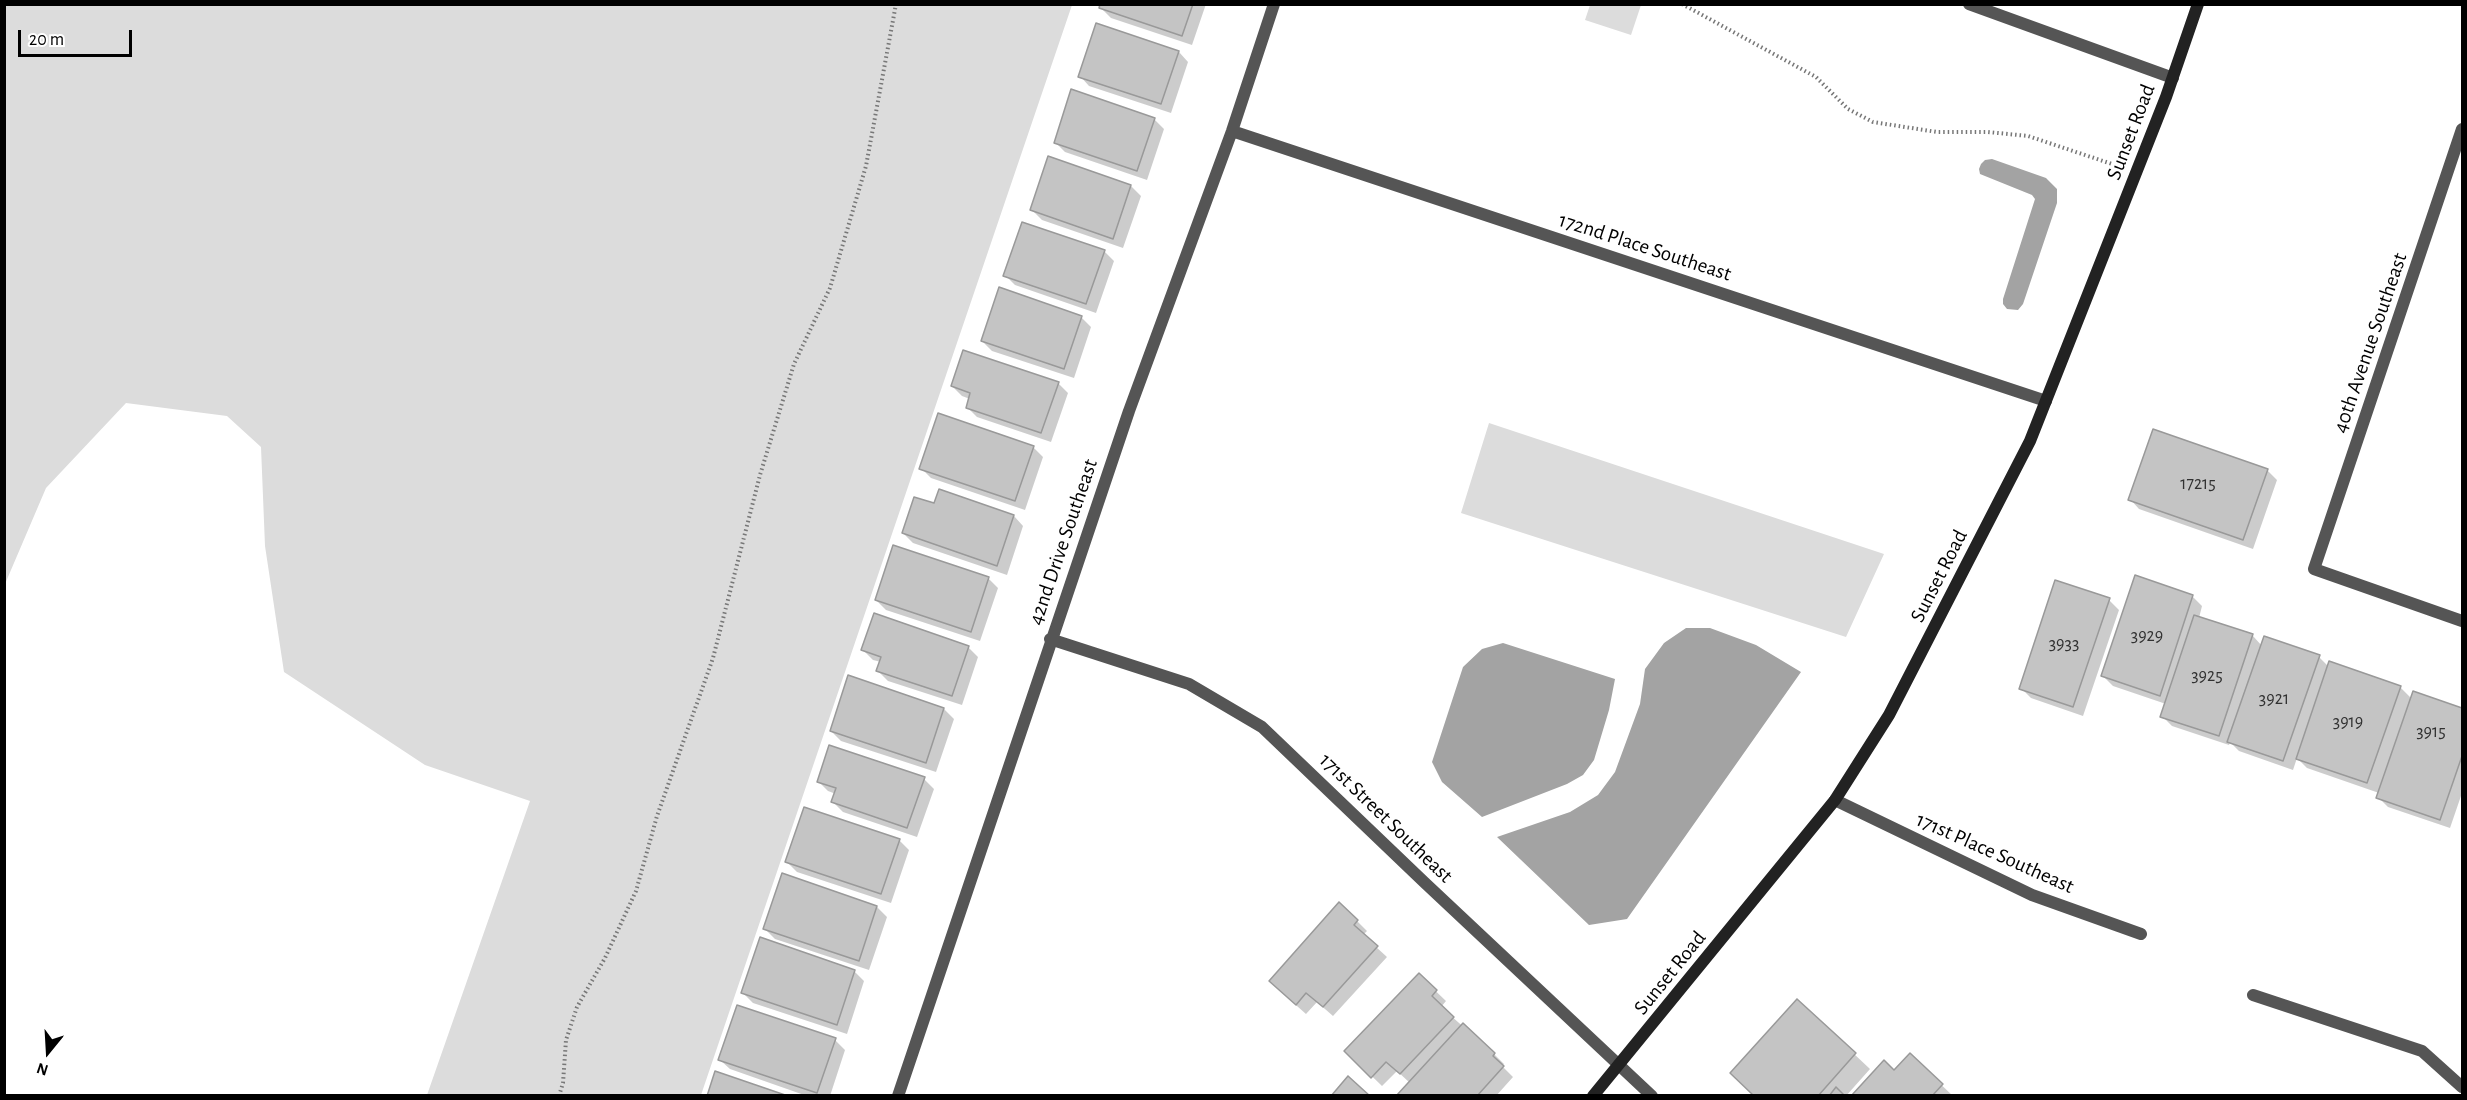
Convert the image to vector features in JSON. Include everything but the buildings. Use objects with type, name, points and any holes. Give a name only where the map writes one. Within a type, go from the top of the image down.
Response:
[{"type":"street","name":"42nd Drive Southeast","points":[[898,1095],[1050,639],[1129,411],[1232,131],[1274,4]]},
{"type":"street","points":[[1969,4],[2173,78]]},
{"type":"street","name":"Sunset Road","points":[[1593,1095],[1620,1065],[1835,800],[1889,715],[2030,441],[2173,78],[2198,4]]},
{"type":"street","name":"40th Avenue Southeast","points":[[2463,129],[2314,569],[2463,621]]},
{"type":"street","name":"172nd Place Southeast","points":[[1232,131],[2046,401]]},
{"type":"street","name":"171st Street Southeast","points":[[1050,639],[1189,684],[1262,726],[1424,882],[1652,1095]]},
{"type":"street","name":"171st Place Southeast","points":[[1835,800],[2032,895],[2141,934]]},
{"type":"street","points":[[2253,995],[2422,1051],[2463,1087]]},
{"type":"path","points":[[558,1095],[563,1083],[566,1040],[577,1007],[605,958],[636,891],[657,816],[713,658],[760,475],[794,364],[830,288],[866,166],[896,4]]},
{"type":"path","points":[[1682,4],[1816,77],[1848,109],[1873,122],[1937,132],[1988,132],[2028,136],[2135,173]]},
{"type":"shaded area","points":[[5,4],[1072,5],[701,1095],[427,1095],[530,801],[425,765],[284,672],[265,546],[261,447],[227,416],[126,403],[46,488],[5,584]]},
{"type":"shaded area","points":[[1590,5],[1641,5],[1631,35],[1585,20]]},
{"type":"shaded area","points":[[1992,159],[2046,178],[2057,189],[2057,203],[2023,304],[2018,310],[2007,309],[2003,304],[2003,299],[2035,199],[2032,195],[1980,174],[1981,164],[1985,160]]},
{"type":"shaded area","points":[[1489,423],[1884,554],[1846,637],[1461,513]]},
{"type":"shaded area","points":[[1686,628],[1710,628],[1756,645],[1801,672],[1627,919],[1589,925],[1497,837],[1570,812],[1598,795],[1615,772],[1640,704],[1645,669],[1664,643]]},
{"type":"shaded area","points":[[1503,643],[1615,679],[1609,710],[1594,760],[1583,775],[1567,784],[1482,817],[1442,782],[1432,762],[1463,667],[1482,649]]}]
